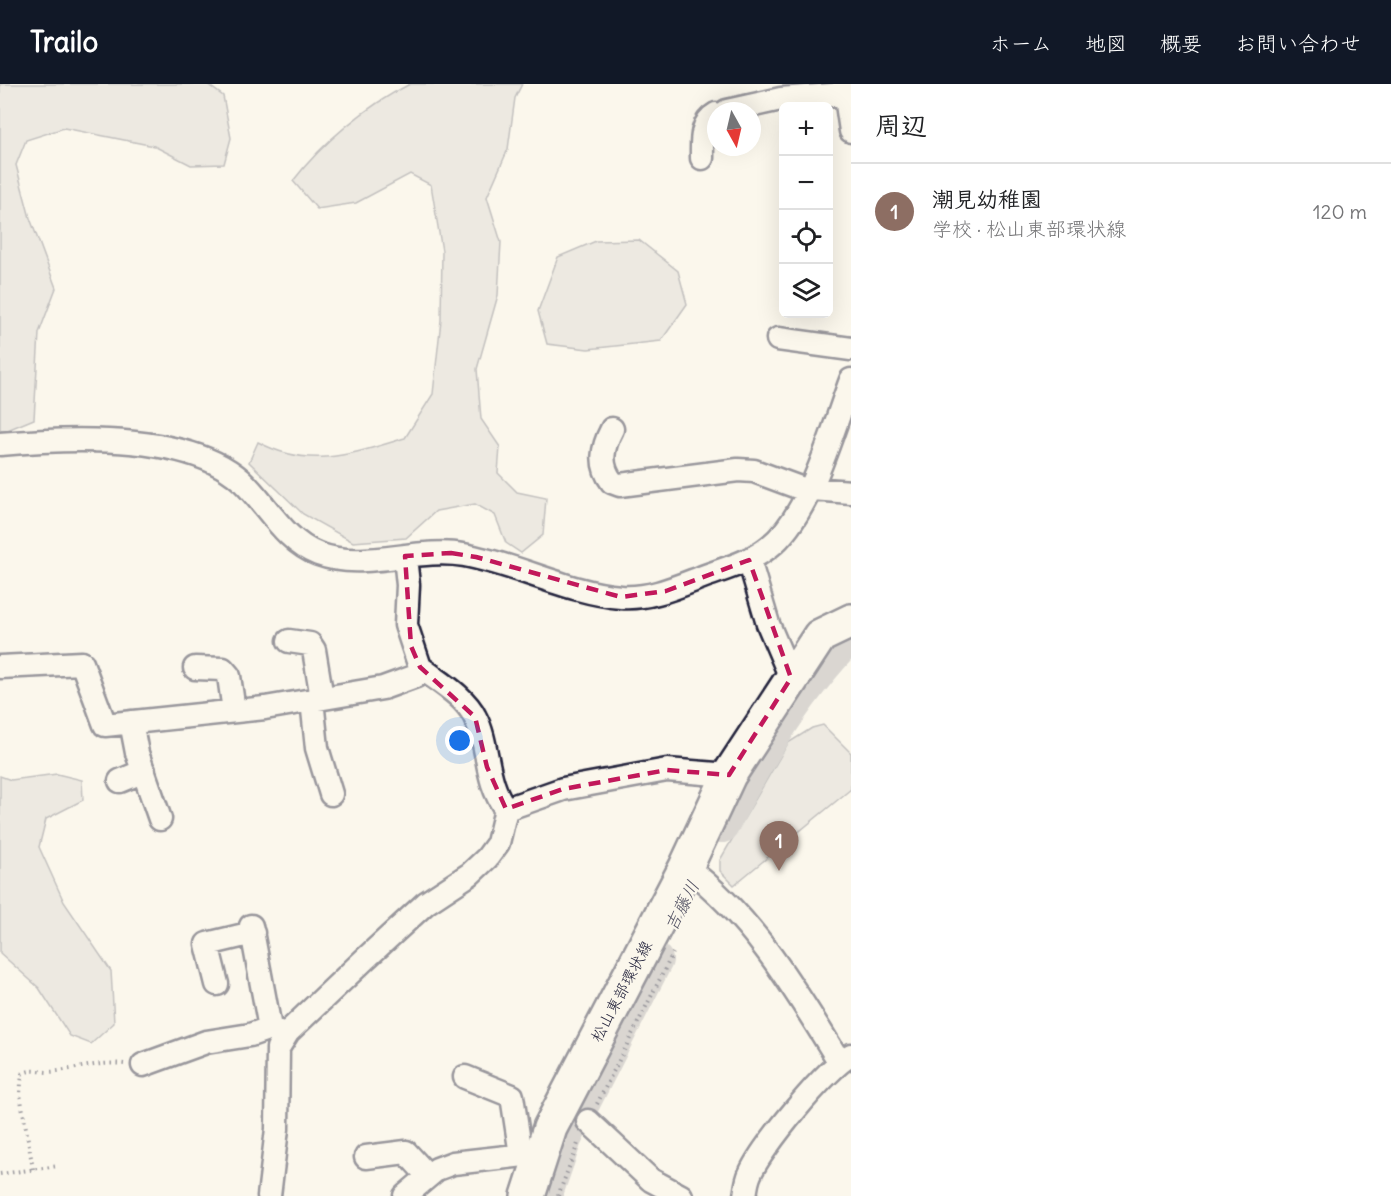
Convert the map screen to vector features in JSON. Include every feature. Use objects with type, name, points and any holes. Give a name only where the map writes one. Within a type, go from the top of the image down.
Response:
[{"type":"main road","name":"松山東部環状線","points":[[528,1196],[531,1154],[550,1128],[695,874],[729,775],[820,636],[850,621]]},
{"type":"street","points":[[761,104],[845,89],[851,131]]},
{"type":"street","points":[[702,158],[701,140],[707,123]]},
{"type":"street","points":[[778,339],[851,349]]},
{"type":"street","points":[[0,444],[83,438],[145,444],[188,454],[218,465],[239,478],[296,541],[316,554],[342,560],[451,553],[476,557],[621,597],[666,591],[749,560],[770,547],[788,528],[844,420],[851,380]]},
{"type":"street","points":[[612,429],[604,445],[603,463],[612,482],[620,485],[738,470],[754,471],[800,488],[851,492]]},
{"type":"street","points":[[405,556],[408,585],[406,625],[420,667],[460,699],[475,717],[498,800],[506,809]]},
{"type":"street","points":[[749,560],[768,624],[791,678]]},
{"type":"street","points":[[289,641],[310,644],[314,650],[317,748],[331,794]]},
{"type":"street","points":[[0,667],[82,663],[105,725],[234,711],[317,699],[401,683],[416,676],[420,667]]},
{"type":"street","points":[[195,668],[223,669],[229,676],[234,711]]},
{"type":"street","points":[[131,722],[160,819]]},
{"type":"street","points":[[506,809],[563,789],[667,770],[729,775]]},
{"type":"street","points":[[120,781],[144,771]]},
{"type":"street","points":[[143,1065],[206,1042],[278,1032],[426,903],[470,874],[487,858],[498,843],[506,809]]},
{"type":"street","points":[[695,874],[742,918],[845,1058],[812,1089],[758,1160],[750,1175],[745,1196]]},
{"type":"street","points":[[217,984],[207,944],[252,930],[278,1032],[277,1129],[269,1196]]},
{"type":"street","points":[[405,1196],[437,1169],[453,1163],[531,1154],[512,1096],[465,1077]]},
{"type":"street","points":[[588,1121],[651,1180],[681,1196]]},
{"type":"street","points":[[366,1158],[406,1152],[428,1176]]},
{"type":"path","points":[[558,1196],[588,1121],[675,949]]},
{"type":"path","points":[[33,1168],[20,1094],[22,1074],[29,1070],[51,1072],[103,1064],[143,1065]]},
{"type":"path","points":[[0,1174],[58,1166]]},
{"type":"highlighted area","points":[[451,553],[476,557],[621,597],[666,591],[749,560],[791,678],[729,775],[667,770],[563,789],[506,809],[487,767],[475,717],[420,667],[411,646],[405,556]]},
{"type":"shaded area","points":[[0,84],[207,84],[223,96],[231,138],[224,164],[191,165],[154,146],[64,128],[26,140],[16,165],[30,218],[56,288],[39,333],[34,419],[5,431],[0,430]]},
{"type":"shaded area","points":[[410,84],[522,84],[515,98],[508,149],[487,197],[501,242],[498,295],[477,369],[481,419],[500,447],[498,473],[517,492],[546,498],[543,535],[521,553],[506,543],[495,515],[475,504],[436,511],[406,538],[353,542],[303,514],[249,462],[258,442],[277,451],[313,457],[349,454],[405,438],[433,394],[441,320],[442,251],[431,185],[410,174],[356,203],[317,209],[293,181],[318,152],[346,126],[377,103]]},
{"type":"shaded area","points":[[639,240],[678,271],[687,304],[661,341],[588,349],[547,344],[538,311],[558,257],[596,241]]},
{"type":"shaded area","points":[[823,725],[851,753],[851,789],[734,885],[720,871],[720,860],[788,743],[812,728]]},
{"type":"shaded area","points":[[57,774],[82,780],[83,800],[46,819],[39,847],[64,902],[111,971],[114,1023],[91,1044],[70,1036],[39,988],[0,953],[0,776],[11,780]]},
{"type":"waterway","name":"吉藤川","points":[[722,826],[779,726],[813,679],[851,636]]},
{"type":"waterway","name":"吉藤川","points":[[545,1196],[565,1139],[656,960]]},
{"type":"place","name":"潮見幼稚園","points":[[779,871]]}]
